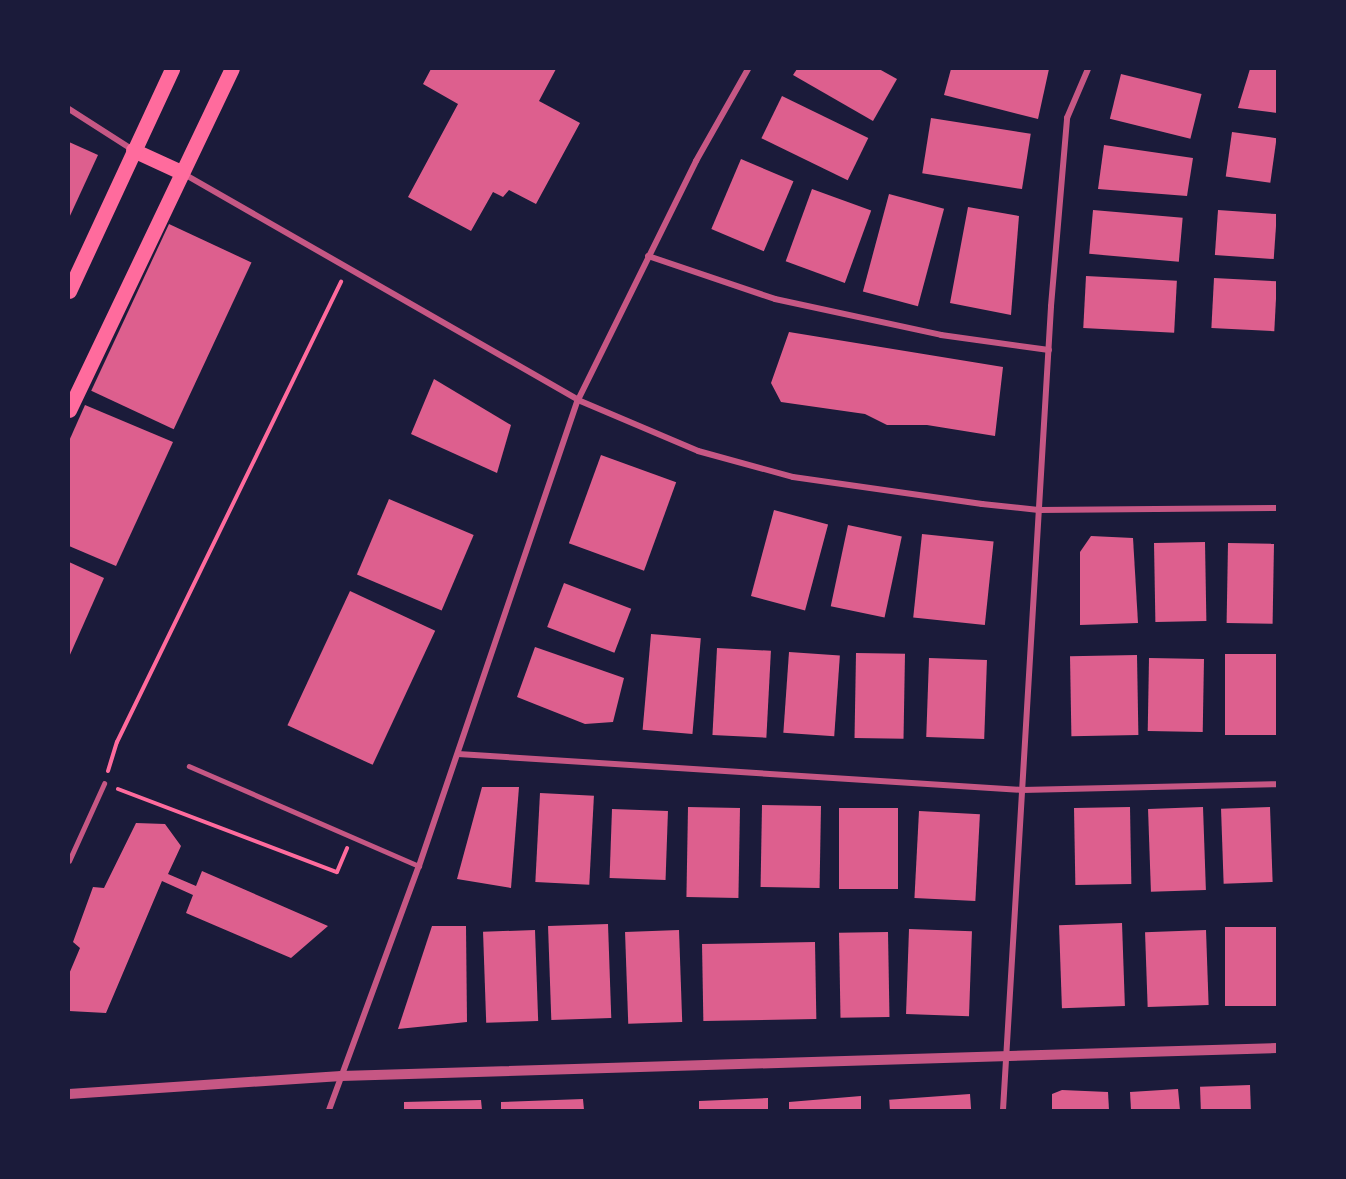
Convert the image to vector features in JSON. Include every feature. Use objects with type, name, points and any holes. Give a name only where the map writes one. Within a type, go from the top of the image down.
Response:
[{"type":"main road","points":[[69,291],[172,69]]},
{"type":"main road","points":[[69,410],[232,69]]},
{"type":"main road","points":[[133,150],[181,172]]},
{"type":"street","points":[[329,1110],[419,866],[578,400],[648,256],[748,69]]},
{"type":"street","points":[[1003,1110],[1049,350],[1067,118],[1088,69]]},
{"type":"street","points":[[69,109],[133,150]]},
{"type":"street","points":[[181,172],[578,400],[698,451],[793,477],[1039,510],[1277,508]]},
{"type":"street","points":[[648,256],[775,299],[941,335],[1049,350]]},
{"type":"street","points":[[458,754],[1022,790],[1277,784]]},
{"type":"street","points":[[69,1094],[341,1076],[1277,1048]]},
{"type":"lane","points":[[189,766],[419,866]]},
{"type":"lane","points":[[69,861],[104,784]]},
{"type":"path","points":[[348,268],[117,742],[104,784],[337,872],[351,837]]},
{"type":"building","points":[[431,69],[556,69],[539,101],[580,123],[536,204],[509,190],[503,197],[493,192],[471,231],[408,197],[458,104],[423,84]]},
{"type":"building","points":[[797,69],[879,69],[897,79],[873,121],[793,75]]},
{"type":"building","points":[[951,69],[1049,69],[1038,119],[944,95]]},
{"type":"building","points":[[1250,69],[1277,69],[1277,113],[1238,108]]},
{"type":"building","points":[[1121,74],[1202,94],[1190,139],[1110,119]]},
{"type":"building","points":[[782,96],[868,138],[848,180],[761,138]]},
{"type":"building","points":[[931,118],[1031,134],[1022,189],[922,173]]},
{"type":"building","points":[[1232,132],[1277,138],[1270,183],[1226,177]]},
{"type":"building","points":[[69,142],[98,155],[69,218]]},
{"type":"building","points":[[1104,145],[1193,158],[1187,196],[1098,189]]},
{"type":"building","points":[[741,159],[793,181],[764,251],[711,229]]},
{"type":"building","points":[[812,189],[871,211],[845,283],[786,261]]},
{"type":"building","points":[[889,194],[944,209],[918,306],[863,292]]},
{"type":"building","points":[[968,207],[1019,216],[1011,315],[950,303]]},
{"type":"building","points":[[1093,210],[1183,218],[1179,262],[1089,254]]},
{"type":"building","points":[[1218,210],[1277,214],[1274,259],[1215,255]]},
{"type":"building","points":[[169,224],[251,262],[174,429],[91,391]]},
{"type":"building","points":[[1086,276],[1177,281],[1174,333],[1083,328]]},
{"type":"building","points":[[1214,278],[1277,281],[1274,331],[1211,328]]},
{"type":"building","points":[[789,332],[1003,367],[995,436],[927,425],[887,425],[865,414],[781,402],[771,383]]},
{"type":"building","points":[[434,379],[511,425],[497,473],[411,434]]},
{"type":"building","points":[[85,405],[173,442],[116,566],[69,546],[69,441]]},
{"type":"building","points":[[601,455],[676,482],[644,571],[569,543]]},
{"type":"building","points":[[389,499],[474,535],[442,610],[357,574]]},
{"type":"building","points":[[774,510],[828,524],[805,610],[751,596]]},
{"type":"building","points":[[848,525],[902,536],[885,618],[831,606]]},
{"type":"building","points":[[922,534],[994,542],[985,625],[913,618]]},
{"type":"building","points":[[1091,536],[1133,538],[1138,623],[1080,625],[1080,552]]},
{"type":"building","points":[[1205,542],[1206,621],[1155,622],[1154,543]]},
{"type":"building","points":[[1228,543],[1274,544],[1273,624],[1227,623]]},
{"type":"building","points":[[69,562],[104,578],[69,657]]},
{"type":"building","points":[[564,583],[631,609],[614,653],[547,627]]},
{"type":"building","points":[[350,591],[435,631],[373,765],[287,725]]},
{"type":"building","points":[[651,634],[701,638],[692,734],[643,730]]},
{"type":"building","points":[[535,647],[624,678],[613,722],[585,724],[517,697]]},
{"type":"building","points":[[717,648],[771,651],[766,738],[712,735]]},
{"type":"building","points":[[789,652],[840,656],[834,736],[783,733]]},
{"type":"building","points":[[856,653],[905,654],[904,739],[855,738]]},
{"type":"building","points":[[1225,654],[1276,654],[1276,735],[1225,735]]},
{"type":"building","points":[[1137,655],[1138,735],[1071,736],[1070,656]]},
{"type":"building","points":[[929,658],[987,660],[984,739],[926,737]]},
{"type":"building","points":[[1149,658],[1204,659],[1203,732],[1148,731]]},
{"type":"building","points":[[482,787],[519,787],[511,888],[457,879]]},
{"type":"building","points":[[540,793],[594,796],[589,885],[535,882]]},
{"type":"building","points":[[762,805],[821,806],[820,888],[761,887]]},
{"type":"building","points":[[688,807],[740,808],[738,898],[686,897]]},
{"type":"building","points":[[1130,807],[1131,884],[1075,885],[1074,808]]},
{"type":"building","points":[[1203,807],[1206,890],[1151,892],[1148,809]]},
{"type":"building","points":[[1270,807],[1273,882],[1224,884],[1221,809]]},
{"type":"building","points":[[839,808],[898,808],[898,889],[839,889]]},
{"type":"building","points":[[612,809],[668,811],[666,880],[610,878]]},
{"type":"building","points":[[919,811],[980,814],[975,901],[914,898]]},
{"type":"building","points":[[136,823],[165,824],[181,846],[168,874],[196,886],[202,871],[328,926],[291,958],[186,913],[193,895],[162,881],[106,1013],[69,1011],[69,974],[80,948],[73,942],[93,887],[104,888]]},
{"type":"building","points":[[1122,923],[1125,1006],[1062,1008],[1059,925]]},
{"type":"building","points":[[608,924],[611,1018],[551,1020],[548,926]]},
{"type":"building","points":[[432,926],[466,926],[467,1022],[398,1029]]},
{"type":"building","points":[[1225,927],[1277,927],[1277,1006],[1225,1006]]},
{"type":"building","points":[[909,929],[972,931],[969,1016],[906,1014]]},
{"type":"building","points":[[535,930],[538,1021],[486,1023],[483,932]]},
{"type":"building","points":[[679,930],[682,1022],[628,1024],[625,932]]},
{"type":"building","points":[[1206,930],[1209,1005],[1148,1007],[1145,932]]},
{"type":"building","points":[[888,932],[889,1017],[840,1018],[839,933]]},
{"type":"building","points":[[815,942],[816,1019],[703,1021],[702,944]]},
{"type":"building","points":[[1250,1085],[1251,1110],[1201,1110],[1200,1087]]},
{"type":"building","points":[[1178,1089],[1180,1110],[1131,1110],[1130,1092]]},
{"type":"building","points":[[1062,1090],[1108,1092],[1109,1110],[1052,1110],[1052,1094]]},
{"type":"building","points":[[970,1094],[971,1110],[890,1110],[889,1100]]},
{"type":"building","points":[[861,1096],[861,1110],[789,1110],[789,1102]]},
{"type":"building","points":[[768,1098],[768,1110],[699,1110],[699,1101]]},
{"type":"building","points":[[583,1099],[584,1110],[501,1110],[501,1102]]},
{"type":"building","points":[[481,1100],[482,1110],[404,1110],[404,1102]]}]
